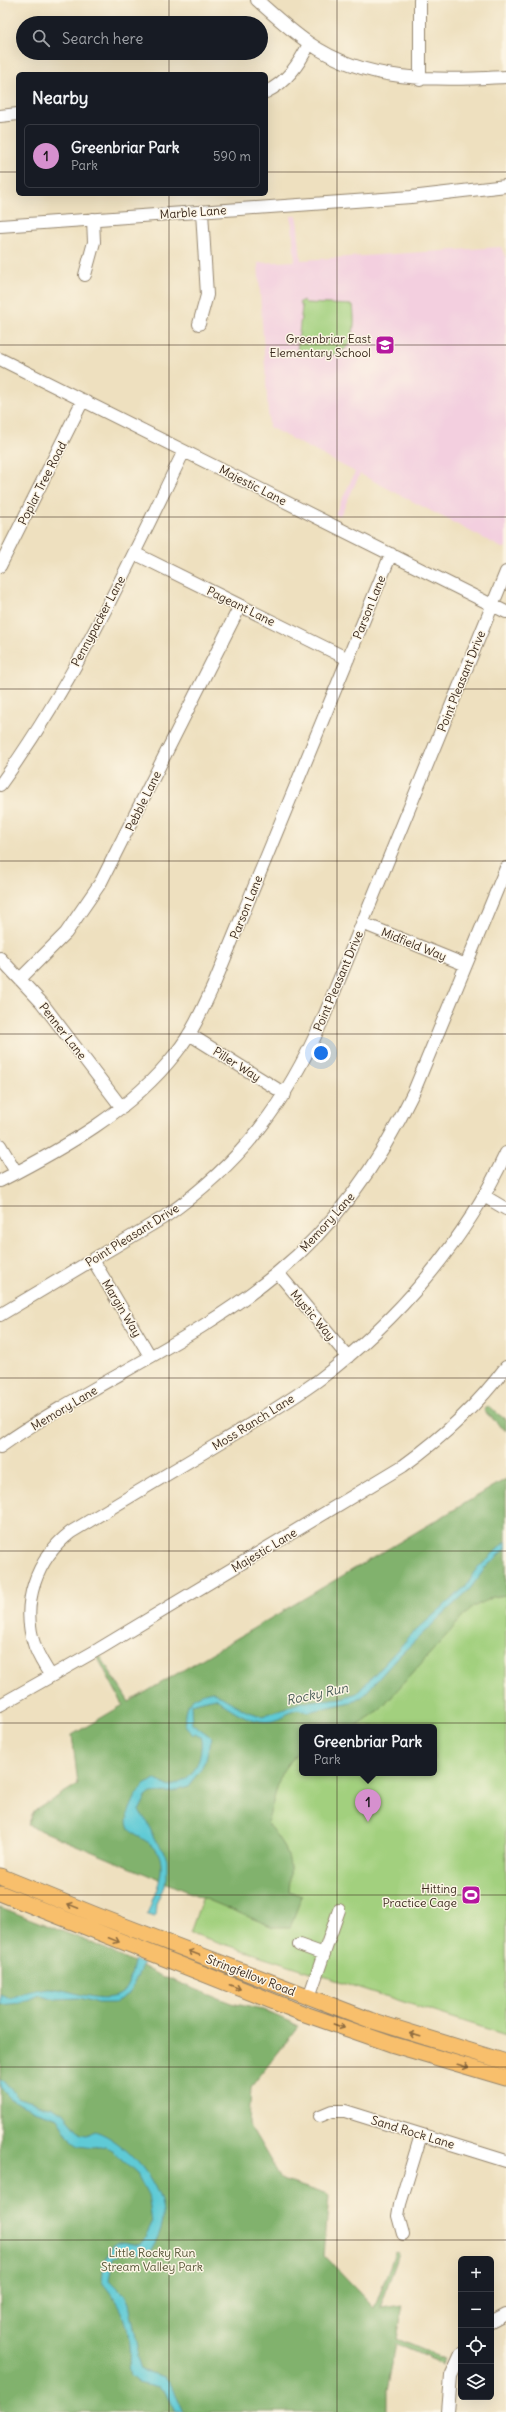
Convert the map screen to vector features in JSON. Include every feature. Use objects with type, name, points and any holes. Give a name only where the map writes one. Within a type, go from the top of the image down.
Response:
[{"type":"main road","name":"Stringfellow Road","points":[[0,1876],[308,1997],[406,2033],[506,2062]]},
{"type":"main road","name":"Stringfellow Road","points":[[0,1893],[302,2013],[391,2044],[506,2078]]},
{"type":"street","points":[[257,0],[309,44],[337,58],[365,69],[420,80],[506,77]]},
{"type":"street","points":[[420,0],[420,80]]},
{"type":"street","points":[[268,91],[288,77],[301,60],[309,44]]},
{"type":"street","points":[[0,116],[16,114]]},
{"type":"street","name":"Marble Lane","points":[[0,226],[445,195],[506,186]]},
{"type":"street","points":[[199,324],[207,295],[202,212]]},
{"type":"street","points":[[85,275],[94,242],[93,219]]},
{"type":"street","name":"Majestic Lane","points":[[0,359],[506,612]]},
{"type":"street","name":"Poplar Tree Road","points":[[0,566],[83,400]]},
{"type":"street","name":"Pennypacker Lane","points":[[0,785],[30,742],[69,678],[134,553],[184,451]]},
{"type":"street","name":"Pageant Lane","points":[[134,553],[348,659]]},
{"type":"street","name":"Parson Lane","points":[[0,1181],[122,1108],[162,1071],[189,1034],[215,982],[391,554]]},
{"type":"street","name":"Point Pleasant Drive","points":[[0,1315],[166,1216],[210,1182],[252,1140],[285,1094],[307,1054],[506,572]]},
{"type":"street","name":"Pebble Lane","points":[[20,979],[66,934],[101,882],[240,606]]},
{"type":"street","name":"Memory Lane","points":[[0,1447],[232,1307],[278,1273],[333,1218],[360,1185],[383,1151],[414,1091],[506,868]]},
{"type":"street","name":"Midfield Way","points":[[362,923],[466,965]]},
{"type":"street","name":"Penner Lane","points":[[0,958],[42,1003],[122,1108]]},
{"type":"street","name":"Piller Way","points":[[189,1034],[285,1094]]},
{"type":"street","points":[[0,1145],[16,1172]]},
{"type":"street","name":"Moss Ranch Lane","points":[[51,1676],[33,1640],[29,1604],[36,1576],[55,1546],[71,1532],[286,1402],[348,1357],[386,1322],[421,1283],[454,1241],[484,1196],[506,1153]]},
{"type":"street","points":[[484,1196],[506,1209]]},
{"type":"street","name":"Margin Way","points":[[93,1260],[150,1356]]},
{"type":"street","name":"Mystic Way","points":[[278,1273],[348,1357]]},
{"type":"street","name":"Majestic Lane","points":[[0,1705],[403,1466],[435,1443],[464,1417],[506,1367]]},
{"type":"street","points":[[308,1997],[339,1910]]},
{"type":"street","points":[[299,1945],[324,1954]]},
{"type":"street","name":"Sand Rock Lane","points":[[320,2116],[332,2111],[345,2111],[506,2161]]},
{"type":"street","points":[[403,2234],[398,2216],[400,2204],[421,2135]]},
{"type":"street","points":[[494,2320],[506,2314]]},
{"type":"street","points":[[448,2412],[451,2376],[458,2361]]},
{"type":"shaded area","name":"Greenbriar East Elementary School","points":[[291,216],[297,216],[301,260],[501,247],[506,258],[506,546],[504,549],[360,474],[340,516],[335,514],[355,472],[269,427],[258,263],[295,261]]},
{"type":"green space","points":[[303,300],[306,303],[353,305],[353,334],[350,343],[344,350],[336,354],[325,355],[297,351],[302,307],[299,303]]},
{"type":"green space","points":[[488,1406],[506,1420],[506,1431],[484,1411]]},
{"type":"green space","points":[[506,1479],[506,1595],[493,1597],[471,1608],[380,1709],[358,1724],[299,1724],[299,1750],[281,1774],[267,1823],[287,1854],[290,1870],[289,1891],[302,1896],[290,1927],[273,1927],[28,1825],[34,1811],[78,1784],[72,1735],[123,1705],[98,1658],[101,1657],[129,1702]]},
{"type":"green space","points":[[506,1563],[506,2035],[190,1933],[256,1747]]},
{"type":"green space","name":"Little Rocky Run Stream Valley Park","points":[[0,1907],[92,1943],[159,1975],[231,2003],[263,2010],[299,2026],[251,2087],[249,2124],[282,2180],[329,2195],[324,2256],[374,2308],[395,2253],[399,2254],[380,2308],[403,2305],[397,2339],[445,2359],[443,2364],[396,2344],[387,2390],[387,2412],[0,2412]]},
{"type":"water","name":"Rocky Run","points":[[506,1541],[506,1549],[486,1567],[470,1589],[400,1655],[362,1697],[355,1701],[308,1712],[297,1709],[286,1713],[284,1717],[265,1721],[248,1718],[239,1714],[215,1698],[191,1704],[192,1723],[211,1737],[206,1759],[200,1771],[188,1786],[172,1792],[151,1793],[146,1797],[139,1811],[148,1823],[154,1839],[164,1851],[167,1860],[167,1878],[156,1904],[155,1917],[147,1915],[159,1883],[161,1862],[158,1852],[152,1845],[132,1833],[128,1827],[127,1820],[134,1800],[144,1785],[154,1779],[170,1787],[189,1777],[196,1768],[201,1751],[200,1736],[195,1733],[193,1735],[185,1725],[185,1712],[187,1706],[193,1698],[212,1691],[246,1711],[262,1716],[302,1702],[341,1698],[357,1693],[410,1636],[466,1586],[474,1572]]},
{"type":"water","points":[[135,1960],[143,1964],[129,1994],[115,2003],[98,2003],[80,1998],[56,1999],[39,1995],[21,2003],[0,2005],[0,1994],[10,1998],[19,1994],[48,1988],[87,1996],[107,1998],[116,1996],[123,1992],[127,1985]]},
{"type":"water","points":[[0,2078],[19,2098],[49,2107],[52,2106],[65,2115],[81,2134],[87,2135],[95,2131],[107,2136],[119,2144],[141,2166],[151,2179],[158,2193],[162,2206],[163,2219],[158,2236],[150,2251],[140,2254],[122,2254],[113,2259],[109,2280],[125,2296],[129,2304],[138,2347],[137,2357],[141,2370],[164,2377],[171,2385],[183,2412],[175,2412],[165,2392],[159,2387],[138,2382],[131,2376],[127,2326],[122,2311],[102,2282],[104,2262],[114,2243],[123,2241],[139,2244],[143,2241],[152,2223],[148,2195],[137,2174],[119,2158],[111,2148],[105,2146],[93,2148],[79,2146],[74,2143],[58,2118],[23,2106],[10,2098],[0,2088]]},
{"type":"place","name":"Greenbriar East Elementary School","points":[[385,345]]},
{"type":"place","name":"Greenbriar Park","points":[[368,1822]]},
{"type":"place","name":"Hitting Practice Cage","points":[[471,1895]]}]
